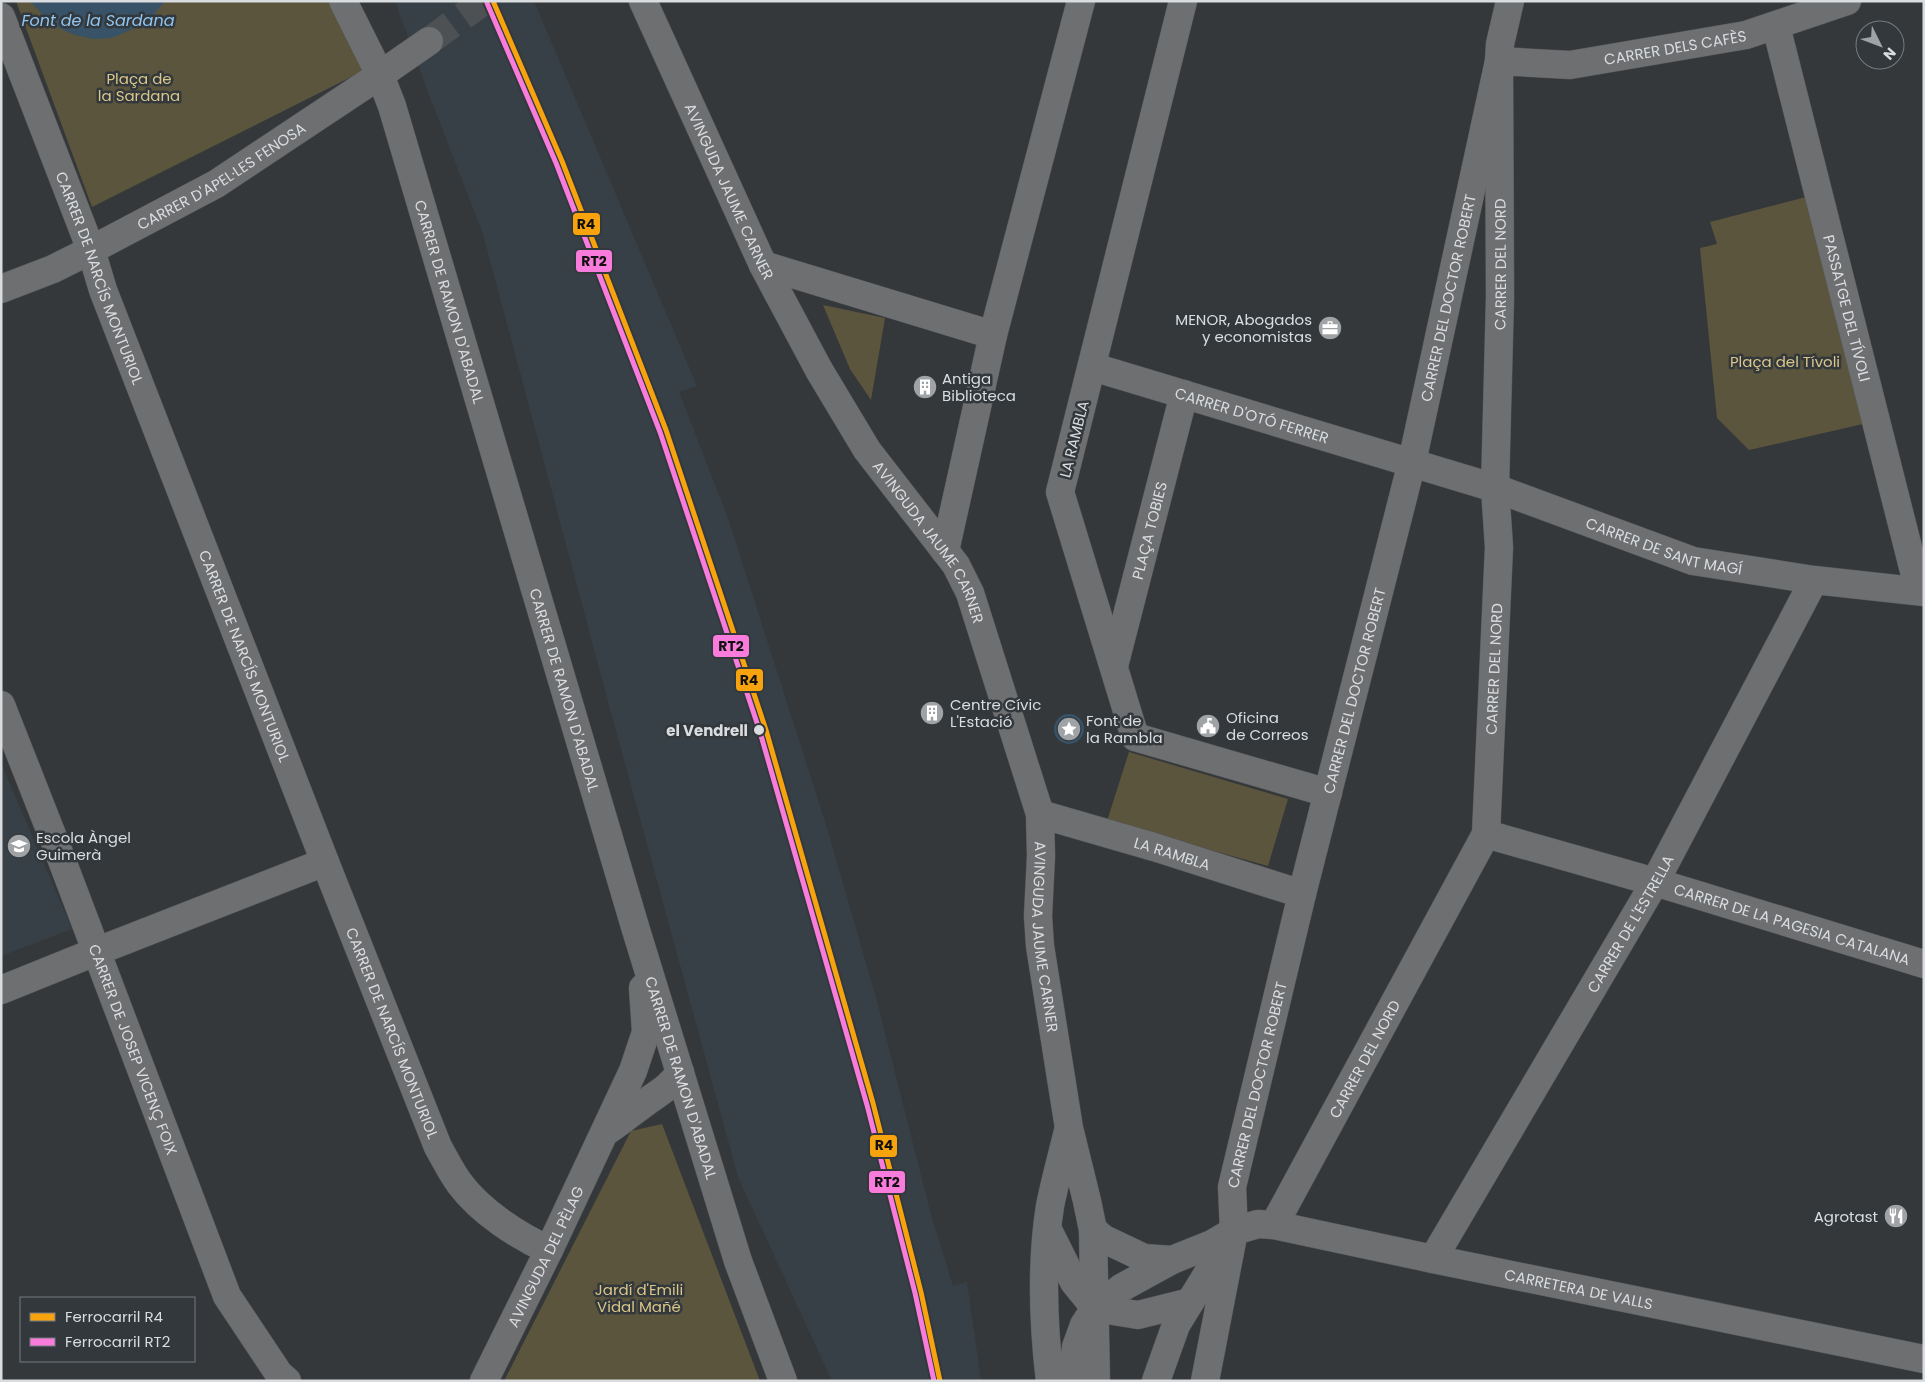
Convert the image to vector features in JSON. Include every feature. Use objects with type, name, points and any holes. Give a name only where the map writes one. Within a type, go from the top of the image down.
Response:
[{"type":"street","name":"CARRER DE RAMON D'ABADAL","points":[[343,1],[380,75],[395,115],[636,930],[738,1260],[783,1381]]},
{"type":"street","name":"AVINGUDA JAUME CARNER","points":[[643,1],[763,265],[841,409],[867,450],[964,578],[970,593],[1040,814],[1041,856],[1038,916],[1040,946],[1069,1128],[1093,1230],[1096,1381]]},
{"type":"street","points":[[945,551],[993,336],[1082,1]]},
{"type":"street","name":"LA RAMBLA","points":[[1183,1],[1093,367],[1060,492],[1135,737],[1328,793]]},
{"type":"street","name":"CARRER DEL DOCTOR ROBERT","points":[[1206,1381],[1234,1231],[1232,1187],[1302,894],[1412,462],[1499,61],[1500,44],[1510,1]]},
{"type":"street","name":"CARRER DELS CAFÈS","points":[[1499,61],[1570,65],[1746,35],[1847,1]]},
{"type":"street","name":"CARRER DE NARCÍS MONTURIOL","points":[[1,17],[91,250],[107,299],[325,862],[438,1147],[460,1184],[490,1215],[524,1239],[549,1250]]},
{"type":"street","name":"PASSATGE DEL TÍVOLI","points":[[1776,26],[1921,591]]},
{"type":"street","name":"CARRER D'APEL·LES FENOSA","points":[[1,289],[53,269],[216,184],[380,75],[429,40]]},
{"type":"street","name":"CARRER DEL NORD","points":[[1274,1225],[1486,834],[1499,547],[1495,488],[1500,297],[1499,61]]},
{"type":"street","points":[[763,265],[993,336]]},
{"type":"street","name":"CARRER D'OTÓ FERRER","points":[[1093,367],[1412,462]]},
{"type":"street","name":"PLAÇA TOBIES","points":[[1114,666],[1184,394]]},
{"type":"street","name":"CARRER DE SANT MAGÍ","points":[[1412,462],[1495,488],[1694,561],[1814,580],[1921,591]]},
{"type":"street","name":"CARRER DE L'ESTRELLA","points":[[1433,1259],[1655,882],[1814,580]]},
{"type":"street","name":"CARRER DE JOSEP VICENÇ FOIX","points":[[1,705],[227,1296],[279,1374],[287,1381]]},
{"type":"street","name":"LA RAMBLA","points":[[1040,814],[1154,847],[1302,894]]},
{"type":"street","name":"CARRER DE LA PAGESIA CATALANA","points":[[1486,834],[1655,882],[1924,964]]},
{"type":"street","points":[[1,990],[325,862]]},
{"type":"street","name":"AVINGUDA DEL PÈLAG","points":[[484,1381],[605,1132],[633,1070],[646,1032],[645,1000],[636,930]]},
{"type":"street","points":[[605,1132],[672,1084],[680,1072]]},
{"type":"street","points":[[1050,1381],[1044,1296],[1048,1230],[1050,1207],[1069,1128]]},
{"type":"street","name":"CARRETERA DE VALLS","points":[[1095,1308],[1121,1288],[1172,1260],[1212,1244],[1234,1231],[1258,1224],[1274,1225],[1924,1359]]},
{"type":"street","points":[[1048,1230],[1074,1282],[1095,1308],[1138,1315],[1190,1302]]},
{"type":"street","points":[[1093,1230],[1124,1250],[1144,1258],[1172,1260]]},
{"type":"street","points":[[1156,1381],[1176,1325],[1234,1231]]},
{"type":"street","points":[[1072,1381],[1076,1347],[1084,1325],[1095,1308]]},
{"type":"shaded area","points":[[395,1],[534,1],[697,386],[679,392],[728,518],[828,831],[878,1005],[930,1211],[953,1286],[967,1282],[981,1381],[832,1381],[738,1177],[483,234]]},
{"type":"shaded area","name":"Escola Àngel Guimerà","points":[[1,763],[72,929],[1,956]]},
{"type":"green space","name":"Plaça de la Sardana","points":[[16,1],[332,1],[369,68],[92,207]]},
{"type":"green space","name":"Plaça del Tívoli","points":[[1818,194],[1876,421],[1749,450],[1717,418],[1700,248],[1717,244],[1710,222]]},
{"type":"green space","points":[[823,305],[885,318],[871,400],[850,369]]},
{"type":"green space","points":[[1129,752],[1288,799],[1268,866],[1107,821]]},
{"type":"green space","name":"Jardí d'Emili Vidal Mañé","points":[[662,1124],[760,1381],[504,1381],[631,1131]]},
{"type":"water","name":"Font de la Sardana","points":[[165,1],[150,19],[137,27],[112,38],[93,39],[75,35],[52,25],[31,2]]},
{"type":"water","name":"Font de la Rambla","points":[[1069,714],[1080,718],[1084,729],[1080,740],[1069,744],[1058,740],[1054,729],[1058,718]]},
{"type":"tunnel","points":[[429,41],[484,1]]},
{"type":"rail line","name":"R4","points":[[493,1],[562,161],[666,430],[766,730],[873,1103],[921,1292],[940,1381]]},
{"type":"rail line","name":"RT2","points":[[487,3],[556,163],[660,432],[760,732],[867,1105],[915,1293],[934,1381]]},
{"type":"place","name":"MENOR, Abogados y economistas","points":[[1330,328]]},
{"type":"place","name":"Antiga Biblioteca","points":[[925,387]]},
{"type":"place","name":"Centre Cívic L'Estació","points":[[932,713]]},
{"type":"place","name":"Oficina de Correos","points":[[1208,726]]},
{"type":"place","name":"Font de la Rambla","points":[[1069,729]]},
{"type":"place","name":"el Vendrell","points":[[759,730]]},
{"type":"place","name":"Escola Àngel Guimerà","points":[[19,846]]},
{"type":"place","name":"Agrotast","points":[[1896,1216]]}]
